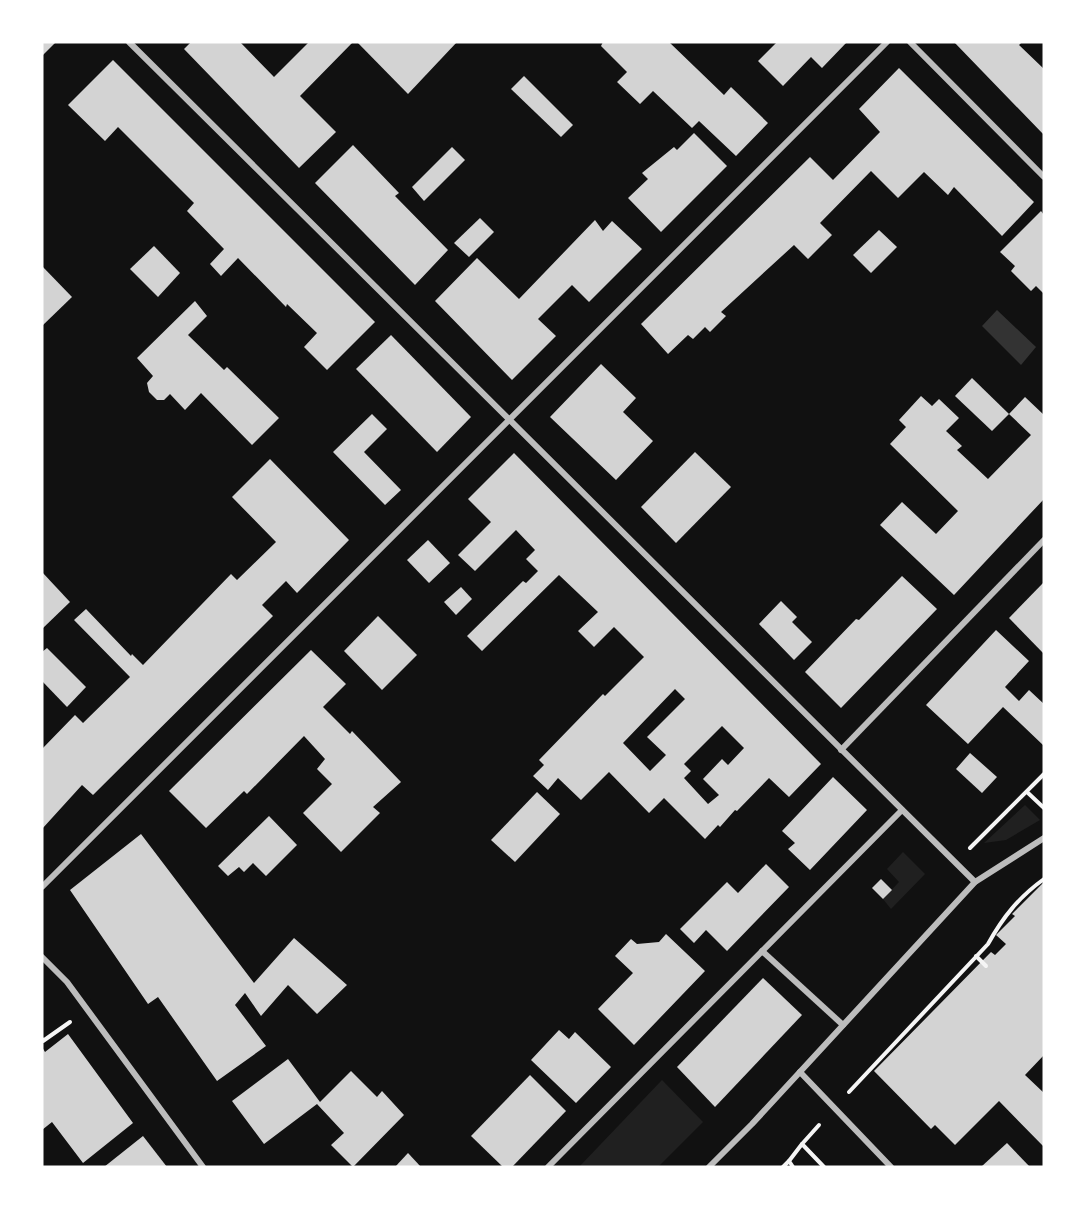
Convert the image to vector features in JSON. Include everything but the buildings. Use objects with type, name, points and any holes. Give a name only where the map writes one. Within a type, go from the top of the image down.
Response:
[{"type":"street","points":[[129,42],[975,882]]},
{"type":"street","points":[[42,887],[887,42]]},
{"type":"street","points":[[910,42],[1044,177]]},
{"type":"street","points":[[841,750],[1044,540]]},
{"type":"street","points":[[548,1167],[902,810]]},
{"type":"street","points":[[708,1167],[800,1072],[975,882],[1044,838]]},
{"type":"street","points":[[762,951],[843,1025]]},
{"type":"street","points":[[42,957],[67,982],[203,1167]]},
{"type":"street","points":[[800,1072],[891,1167]]},
{"type":"path","points":[[955,863],[1044,774]]},
{"type":"path","points":[[1027,792],[1044,808]]},
{"type":"path","points":[[783,1167],[834,1108],[988,944],[1003,917],[1044,879]]},
{"type":"path","points":[[976,956],[986,966]]},
{"type":"path","points":[[42,1040],[86,1009]]},
{"type":"path","points":[[802,1144],[824,1167]]},
{"type":"path","points":[[789,1161],[793,1167]]},
{"type":"shaded area","points":[[997,310],[1036,347],[1021,365],[982,326]]},
{"type":"shaded area","points":[[1025,805],[1040,820],[1006,840],[984,843]]},
{"type":"shaded area","points":[[903,852],[925,874],[891,909],[883,899],[899,882],[887,869]]},
{"type":"shaded area","points":[[662,1080],[703,1122],[658,1167],[579,1167]]}]
